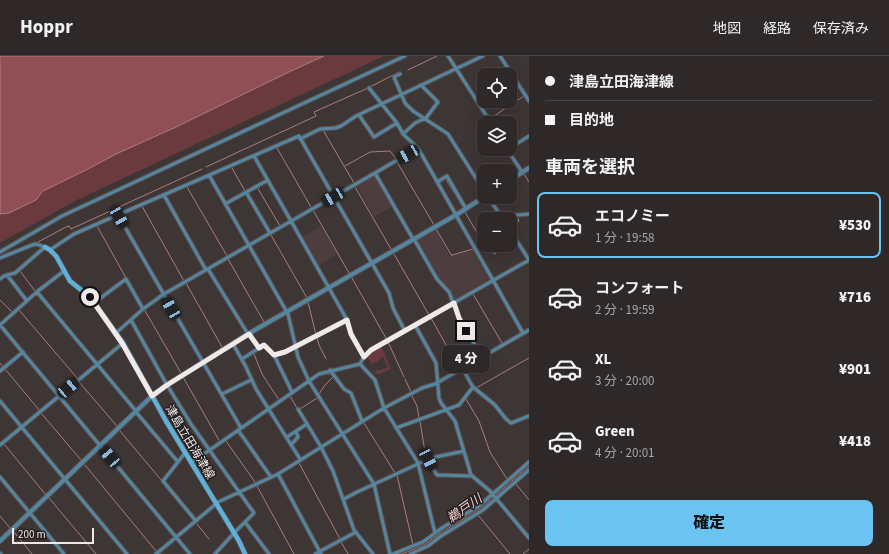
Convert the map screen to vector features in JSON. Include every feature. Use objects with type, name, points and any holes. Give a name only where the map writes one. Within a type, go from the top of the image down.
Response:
[{"type":"main road","name":"津島立田海津線","points":[[45,247],[56,256],[70,281],[90,297],[116,333],[245,554]]},
{"type":"street","points":[[0,252],[62,216],[405,56]]},
{"type":"street","points":[[449,56],[487,116]]},
{"type":"street","points":[[300,139],[320,129],[342,126],[382,103],[483,56]]},
{"type":"street","points":[[500,56],[529,101]]},
{"type":"street","points":[[400,74],[394,77],[401,95],[409,106],[448,134],[477,180]]},
{"type":"street","points":[[403,134],[415,123],[426,118],[438,102],[421,85]]},
{"type":"street","points":[[369,88],[397,123],[403,134],[418,148],[523,333]]},
{"type":"street","points":[[359,115],[374,137],[397,123]]},
{"type":"street","points":[[50,250],[74,234],[299,136],[389,294],[393,308],[405,330]]},
{"type":"street","points":[[517,144],[529,136]]},
{"type":"street","points":[[116,333],[143,309],[164,294],[418,148]]},
{"type":"street","points":[[254,156],[330,288],[347,320],[351,334],[364,357]]},
{"type":"street","points":[[513,156],[523,172]]},
{"type":"street","points":[[517,176],[529,168]]},
{"type":"street","points":[[375,173],[437,279],[449,292],[459,318],[482,357]]},
{"type":"street","points":[[208,175],[287,312],[298,357],[309,381],[374,484],[392,554],[419,544],[479,506],[529,462]]},
{"type":"street","points":[[437,182],[447,176],[466,209]]},
{"type":"street","points":[[225,204],[268,180]]},
{"type":"street","points":[[246,192],[270,233]]},
{"type":"street","points":[[164,195],[207,269],[248,334],[259,348]]},
{"type":"street","points":[[0,541],[152,396],[167,385],[248,334],[477,202]]},
{"type":"street","points":[[517,215],[529,214]]},
{"type":"street","points":[[118,215],[222,394],[239,429],[271,477]]},
{"type":"street","points":[[191,463],[319,374],[330,370],[360,364],[371,350],[529,260],[517,241]]},
{"type":"street","points":[[0,258],[36,244],[45,247]]},
{"type":"street","points":[[0,279],[15,273],[45,247]]},
{"type":"street","points":[[64,271],[37,292],[0,325],[190,554]]},
{"type":"street","points":[[7,275],[27,302]]},
{"type":"street","points":[[94,303],[126,279],[143,309]]},
{"type":"street","points":[[37,292],[178,462]]},
{"type":"street","points":[[131,320],[167,385],[191,424],[254,513],[215,554]]},
{"type":"street","points":[[274,355],[285,352],[347,320]]},
{"type":"street","points":[[415,325],[436,361],[439,398],[454,421],[472,476],[493,494],[529,538]]},
{"type":"street","points":[[156,554],[216,503],[278,474],[384,408],[422,388],[438,382],[529,330]]},
{"type":"street","points":[[0,445],[122,343]]},
{"type":"street","points":[[233,344],[242,359],[251,380],[300,459]]},
{"type":"street","points":[[242,359],[264,345],[274,355],[292,392]]},
{"type":"street","points":[[0,371],[23,352]]},
{"type":"street","points":[[360,364],[375,380],[384,408],[418,463],[435,533]]},
{"type":"street","points":[[462,368],[473,387],[495,405],[511,423],[529,416]]},
{"type":"street","points":[[330,370],[344,389],[351,393],[362,421]]},
{"type":"street","points":[[222,394],[251,380]]},
{"type":"street","points":[[396,428],[460,404],[473,387]]},
{"type":"street","points":[[0,401],[127,554]]},
{"type":"street","points":[[298,409],[334,471],[356,532],[373,554]]},
{"type":"street","points":[[286,437],[307,424]]},
{"type":"street","points":[[291,445],[298,437],[296,431]]},
{"type":"street","points":[[344,499],[428,459],[464,451]]},
{"type":"street","points":[[185,453],[163,481],[196,521]]},
{"type":"street","points":[[428,459],[437,475],[472,476]]},
{"type":"street","points":[[410,554],[421,550],[483,510],[529,470]]},
{"type":"street","points":[[278,474],[320,553]]},
{"type":"street","points":[[0,477],[64,554]]},
{"type":"street","points":[[245,522],[269,554]]},
{"type":"street","points":[[314,554],[320,553],[356,532]]},
{"type":"street","points":[[421,550],[424,554]]},
{"type":"shaded area","points":[[0,56],[324,56],[174,128],[116,154],[43,191],[36,200],[9,213],[0,214]]},
{"type":"shaded area","points":[[324,56],[384,56],[75,201],[0,243],[0,214],[9,213],[36,200],[43,191],[116,154],[174,128]]},
{"type":"shaded area","points":[[375,175],[393,206],[374,217],[356,185]]},
{"type":"shaded area","points":[[321,226],[337,254],[318,266],[302,237]]},
{"type":"shaded area","points":[[435,229],[450,256],[473,250],[490,281],[454,301],[449,291],[441,284],[415,240]]},
{"type":"shaded area","points":[[381,345],[391,369],[379,374],[375,373],[376,370],[388,367],[383,357],[379,359],[378,364],[376,361],[372,364],[366,356]]},
{"type":"waterway","points":[[408,70],[437,56]]},
{"type":"waterway","points":[[502,56],[527,95]]},
{"type":"waterway","points":[[370,87],[399,72]]},
{"type":"waterway","points":[[206,167],[316,116],[314,112],[368,88]]},
{"type":"waterway","points":[[494,116],[524,96]]},
{"type":"waterway","points":[[389,111],[400,126]]},
{"type":"waterway","points":[[343,123],[349,119]]},
{"type":"waterway","points":[[332,127],[339,125]]},
{"type":"waterway","points":[[322,127],[330,127]]},
{"type":"waterway","points":[[304,135],[319,128]]},
{"type":"waterway","points":[[323,130],[354,183]]},
{"type":"waterway","points":[[277,148],[311,207]]},
{"type":"waterway","points":[[345,166],[370,152],[390,151],[396,159]]},
{"type":"waterway","points":[[397,162],[434,225]]},
{"type":"waterway","points":[[232,168],[245,191]]},
{"type":"waterway","points":[[38,242],[66,227],[69,226],[71,229],[202,169]]},
{"type":"waterway","points":[[524,174],[529,182]]},
{"type":"waterway","points":[[445,178],[463,207]]},
{"type":"waterway","points":[[187,187],[227,256]]},
{"type":"waterway","points":[[257,187],[280,226]]},
{"type":"waterway","points":[[355,187],[391,249]]},
{"type":"waterway","points":[[142,206],[184,281]]},
{"type":"waterway","points":[[313,210],[349,273]]},
{"type":"waterway","points":[[465,212],[477,233]]},
{"type":"waterway","points":[[414,237],[453,214]]},
{"type":"waterway","points":[[517,216],[519,221],[517,222]]},
{"type":"waterway","points":[[97,226],[126,278]]},
{"type":"waterway","points":[[436,229],[452,256]]},
{"type":"waterway","points":[[66,241],[75,235]]},
{"type":"waterway","points":[[271,235],[307,298]]},
{"type":"waterway","points":[[452,255],[473,249]]},
{"type":"waterway","points":[[493,252],[494,254],[498,252]]},
{"type":"waterway","points":[[394,254],[429,315]]},
{"type":"waterway","points":[[228,259],[264,322],[284,311]]},
{"type":"waterway","points":[[20,271],[35,291]]},
{"type":"waterway","points":[[352,278],[387,340]]},
{"type":"waterway","points":[[186,283],[222,347]]},
{"type":"waterway","points":[[473,294],[502,343]]},
{"type":"waterway","points":[[0,300],[12,312],[17,308]]},
{"type":"waterway","points":[[308,302],[316,335]]},
{"type":"waterway","points":[[144,309],[181,373]]},
{"type":"waterway","points":[[19,310],[78,379]]},
{"type":"waterway","points":[[431,318],[459,368],[479,356]]},
{"type":"waterway","points":[[525,330],[529,328]]},
{"type":"waterway","points":[[482,355],[520,333]]},
{"type":"waterway","points":[[113,334],[120,344]]},
{"type":"waterway","points":[[317,337],[326,359]]},
{"type":"waterway","points":[[388,342],[404,377]]},
{"type":"waterway","points":[[254,354],[262,374],[279,400]]},
{"type":"waterway","points":[[476,388],[529,358]]},
{"type":"waterway","points":[[0,363],[3,367]]},
{"type":"waterway","points":[[5,369],[40,411]]},
{"type":"waterway","points":[[183,377],[220,442]]},
{"type":"waterway","points":[[320,396],[319,394],[325,385],[333,377]]},
{"type":"waterway","points":[[405,379],[411,392]]},
{"type":"waterway","points":[[79,382],[117,426]]},
{"type":"waterway","points":[[290,396],[297,408]]},
{"type":"waterway","points":[[412,396],[417,406],[419,418]]},
{"type":"waterway","points":[[300,409],[317,398]]},
{"type":"waterway","points":[[466,399],[479,421],[490,452],[507,479]]},
{"type":"waterway","points":[[41,413],[81,460]]},
{"type":"waterway","points":[[420,421],[426,458]]},
{"type":"waterway","points":[[364,423],[395,473]]},
{"type":"waterway","points":[[120,431],[162,481]]},
{"type":"waterway","points":[[226,441],[255,482]]},
{"type":"waterway","points":[[4,444],[46,495]]},
{"type":"waterway","points":[[299,463],[340,539]]},
{"type":"waterway","points":[[85,465],[156,551]]},
{"type":"waterway","name":"鵜戸川","points":[[402,554],[424,545],[481,508],[529,466]]},
{"type":"waterway","points":[[397,475],[413,545]]},
{"type":"waterway","points":[[516,484],[529,500]]},
{"type":"waterway","points":[[257,486],[294,554]]},
{"type":"waterway","points":[[49,498],[96,554]]},
{"type":"waterway","points":[[478,515],[510,554]]},
{"type":"waterway","points":[[0,516],[10,528]]},
{"type":"waterway","points":[[178,538],[196,523]]},
{"type":"waterway","points":[[197,524],[209,539]]},
{"type":"waterway","points":[[14,532],[32,554]]},
{"type":"waterway","points":[[159,554],[176,540]]},
{"type":"waterway","points":[[341,542],[348,554]]},
{"type":"waterway","points":[[523,554],[529,549]]},
{"type":"route","points":[[90,297],[130,355],[152,396],[249,334],[259,348],[264,345],[274,355],[285,352],[347,320],[351,334],[364,357],[371,350],[454,303],[459,318],[466,331]]}]
